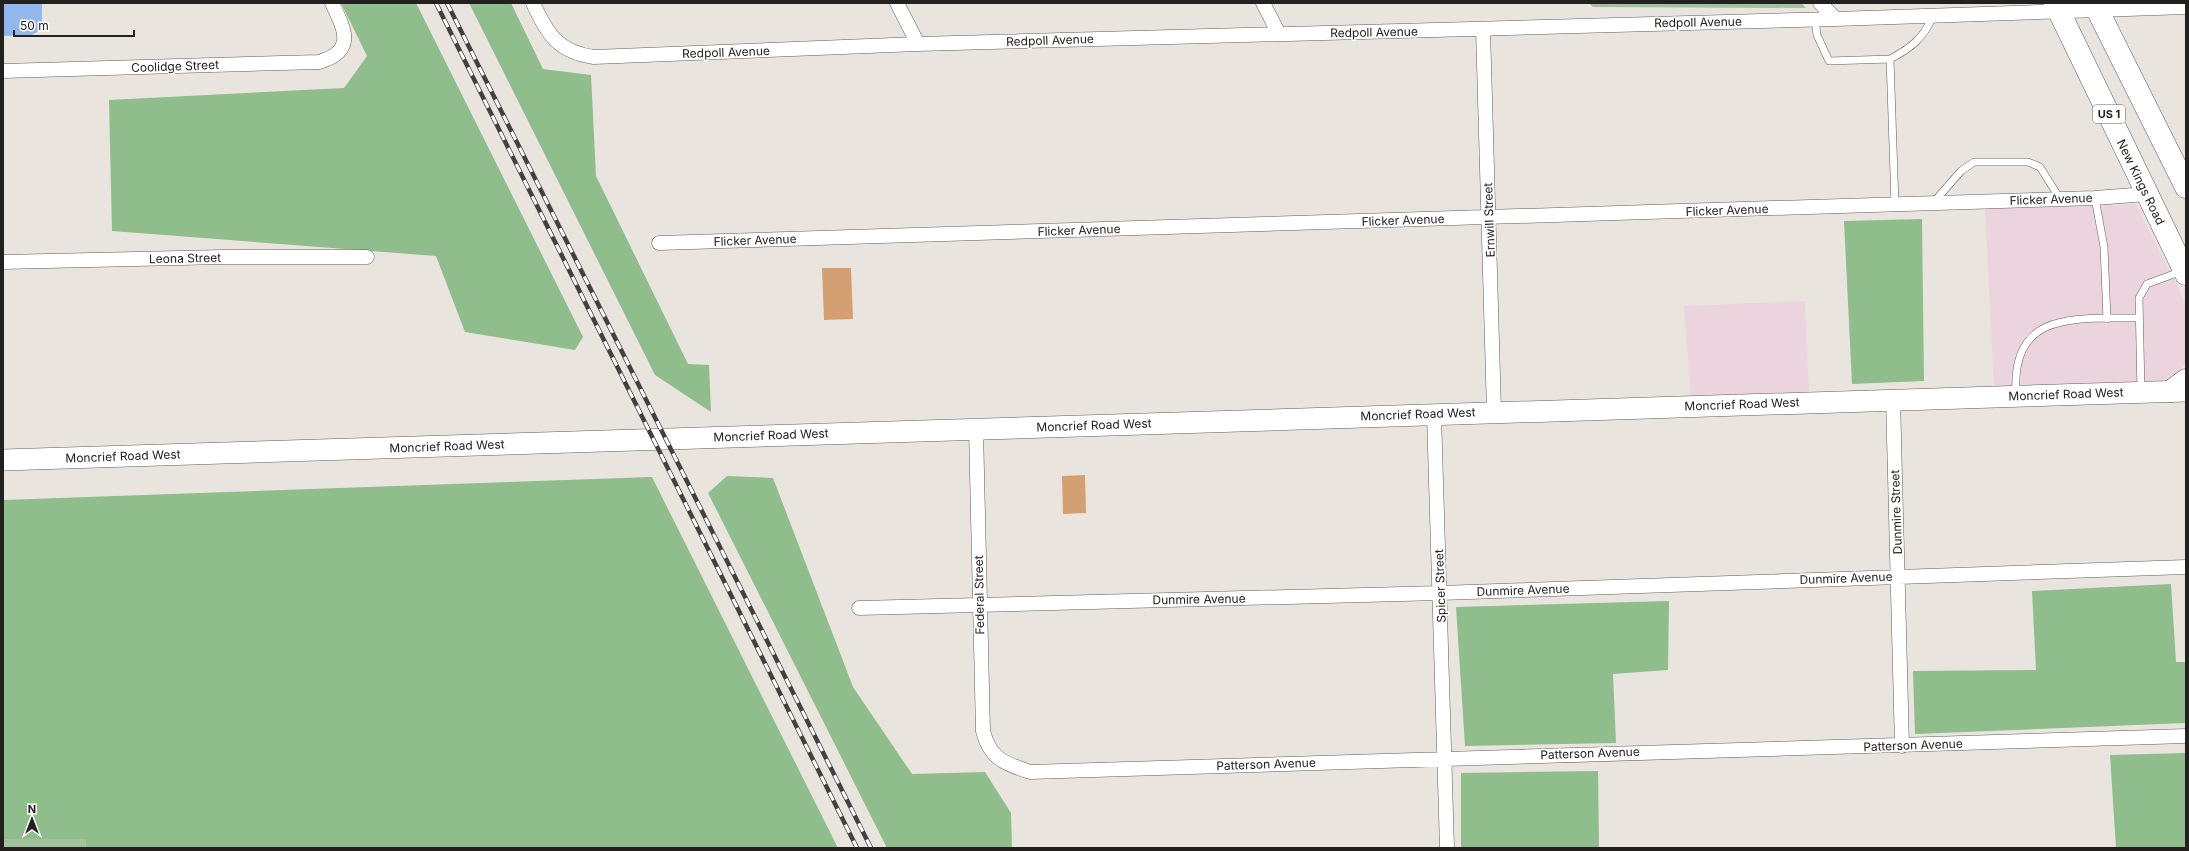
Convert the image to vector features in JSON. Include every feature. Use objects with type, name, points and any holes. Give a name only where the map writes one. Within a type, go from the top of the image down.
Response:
[{"type":"highway","name":"New Kings Road","points":[[2057,7],[2185,272]]},
{"type":"highway","name":"US 1","points":[[2096,7],[2186,187]]},
{"type":"street","name":"Coolidge Street","points":[[3,71],[319,62],[337,55],[342,49],[345,39],[344,29],[332,3]]},
{"type":"street","name":"Redpoll Avenue","points":[[533,3],[544,26],[552,37],[564,47],[578,54],[594,57],[918,44],[1933,16],[2057,7],[2186,7]]},
{"type":"street","points":[[897,3],[918,44]]},
{"type":"street","points":[[1263,3],[1278,34]]},
{"type":"street","points":[[1820,3],[1836,19]]},
{"type":"street","name":"Ernwill Street","points":[[1483,29],[1494,412]]},
{"type":"street","name":"Flicker Avenue","points":[[659,243],[1489,218],[2095,198],[2147,194]]},
{"type":"street","name":"Leona Street","points":[[3,262],[223,257],[367,258]]},
{"type":"street","name":"Moncrief Road West","points":[[3,460],[2141,392],[2181,387]]},
{"type":"street","name":"Dunmire Street","points":[[1892,399],[1902,746]]},
{"type":"street","name":"Spicer Street","points":[[1434,414],[1447,848]]},
{"type":"street","name":"Federal Street","points":[[976,429],[983,731],[986,745],[996,758]]},
{"type":"street","name":"Dunmire Avenue","points":[[859,608],[1440,592],[2186,567]]},
{"type":"street","name":"Patterson Avenue","points":[[996,758],[1011,766],[1030,772],[1445,759],[1638,751],[1902,746],[2186,736]]},
{"type":"lane","points":[[1815,19],[1817,35],[1828,61],[1890,59],[1910,47],[1926,32],[1933,16]]},
{"type":"lane","points":[[1890,59],[1895,204]]},
{"type":"lane","points":[[1933,203],[1961,171],[1974,162],[2028,162],[2040,167],[2060,199]]},
{"type":"lane","points":[[2095,198],[2104,247],[2107,319]]},
{"type":"lane","points":[[2141,392],[2139,298],[2147,284],[2185,272]]},
{"type":"lane","points":[[2016,396],[2017,366],[2021,351],[2026,343],[2038,331],[2056,323],[2139,318]]},
{"type":"shaded area","points":[[2136,204],[2186,304],[2186,363],[2179,371],[2160,382],[1994,389],[1985,209]]},
{"type":"shaded area","points":[[1805,301],[1809,395],[1691,398],[1684,306]]},
{"type":"green space","points":[[341,3],[416,3],[583,337],[575,350],[465,332],[436,256],[112,231],[109,100],[344,88],[367,56]]},
{"type":"green space","points":[[469,3],[511,3],[543,69],[591,75],[596,176],[688,364],[709,365],[711,412],[655,375]]},
{"type":"green space","points":[[1589,3],[1801,3],[1806,8],[1593,7]]},
{"type":"green space","points":[[1922,219],[1924,381],[1852,384],[1844,221]]},
{"type":"green space","points":[[727,476],[773,478],[853,687],[912,774],[985,772],[1011,813],[1012,848],[887,848],[708,493]]},
{"type":"green space","points":[[652,477],[838,848],[86,848],[85,839],[3,839],[3,500]]},
{"type":"green space","points":[[2171,584],[2176,662],[2186,662],[2186,723],[1915,734],[1913,671],[2036,670],[2032,591]]},
{"type":"green space","points":[[1669,601],[1668,670],[1613,674],[1616,743],[1465,746],[1456,607]]},
{"type":"green space","points":[[2186,753],[2186,848],[2116,848],[2110,755]]},
{"type":"green space","points":[[1598,771],[1599,848],[1461,848],[1461,773]]},
{"type":"green space","points":[[3,839],[85,839],[86,848],[3,848]]},
{"type":"water","points":[[3,3],[42,3],[42,26],[39,31],[31,35],[3,36]]},
{"type":"building","points":[[822,268],[851,268],[853,319],[824,320]]},
{"type":"building","points":[[1085,475],[1086,513],[1063,514],[1062,476]]},
{"type":"railway","points":[[436,3],[857,848]]},
{"type":"railway","points":[[447,3],[871,848]]}]
